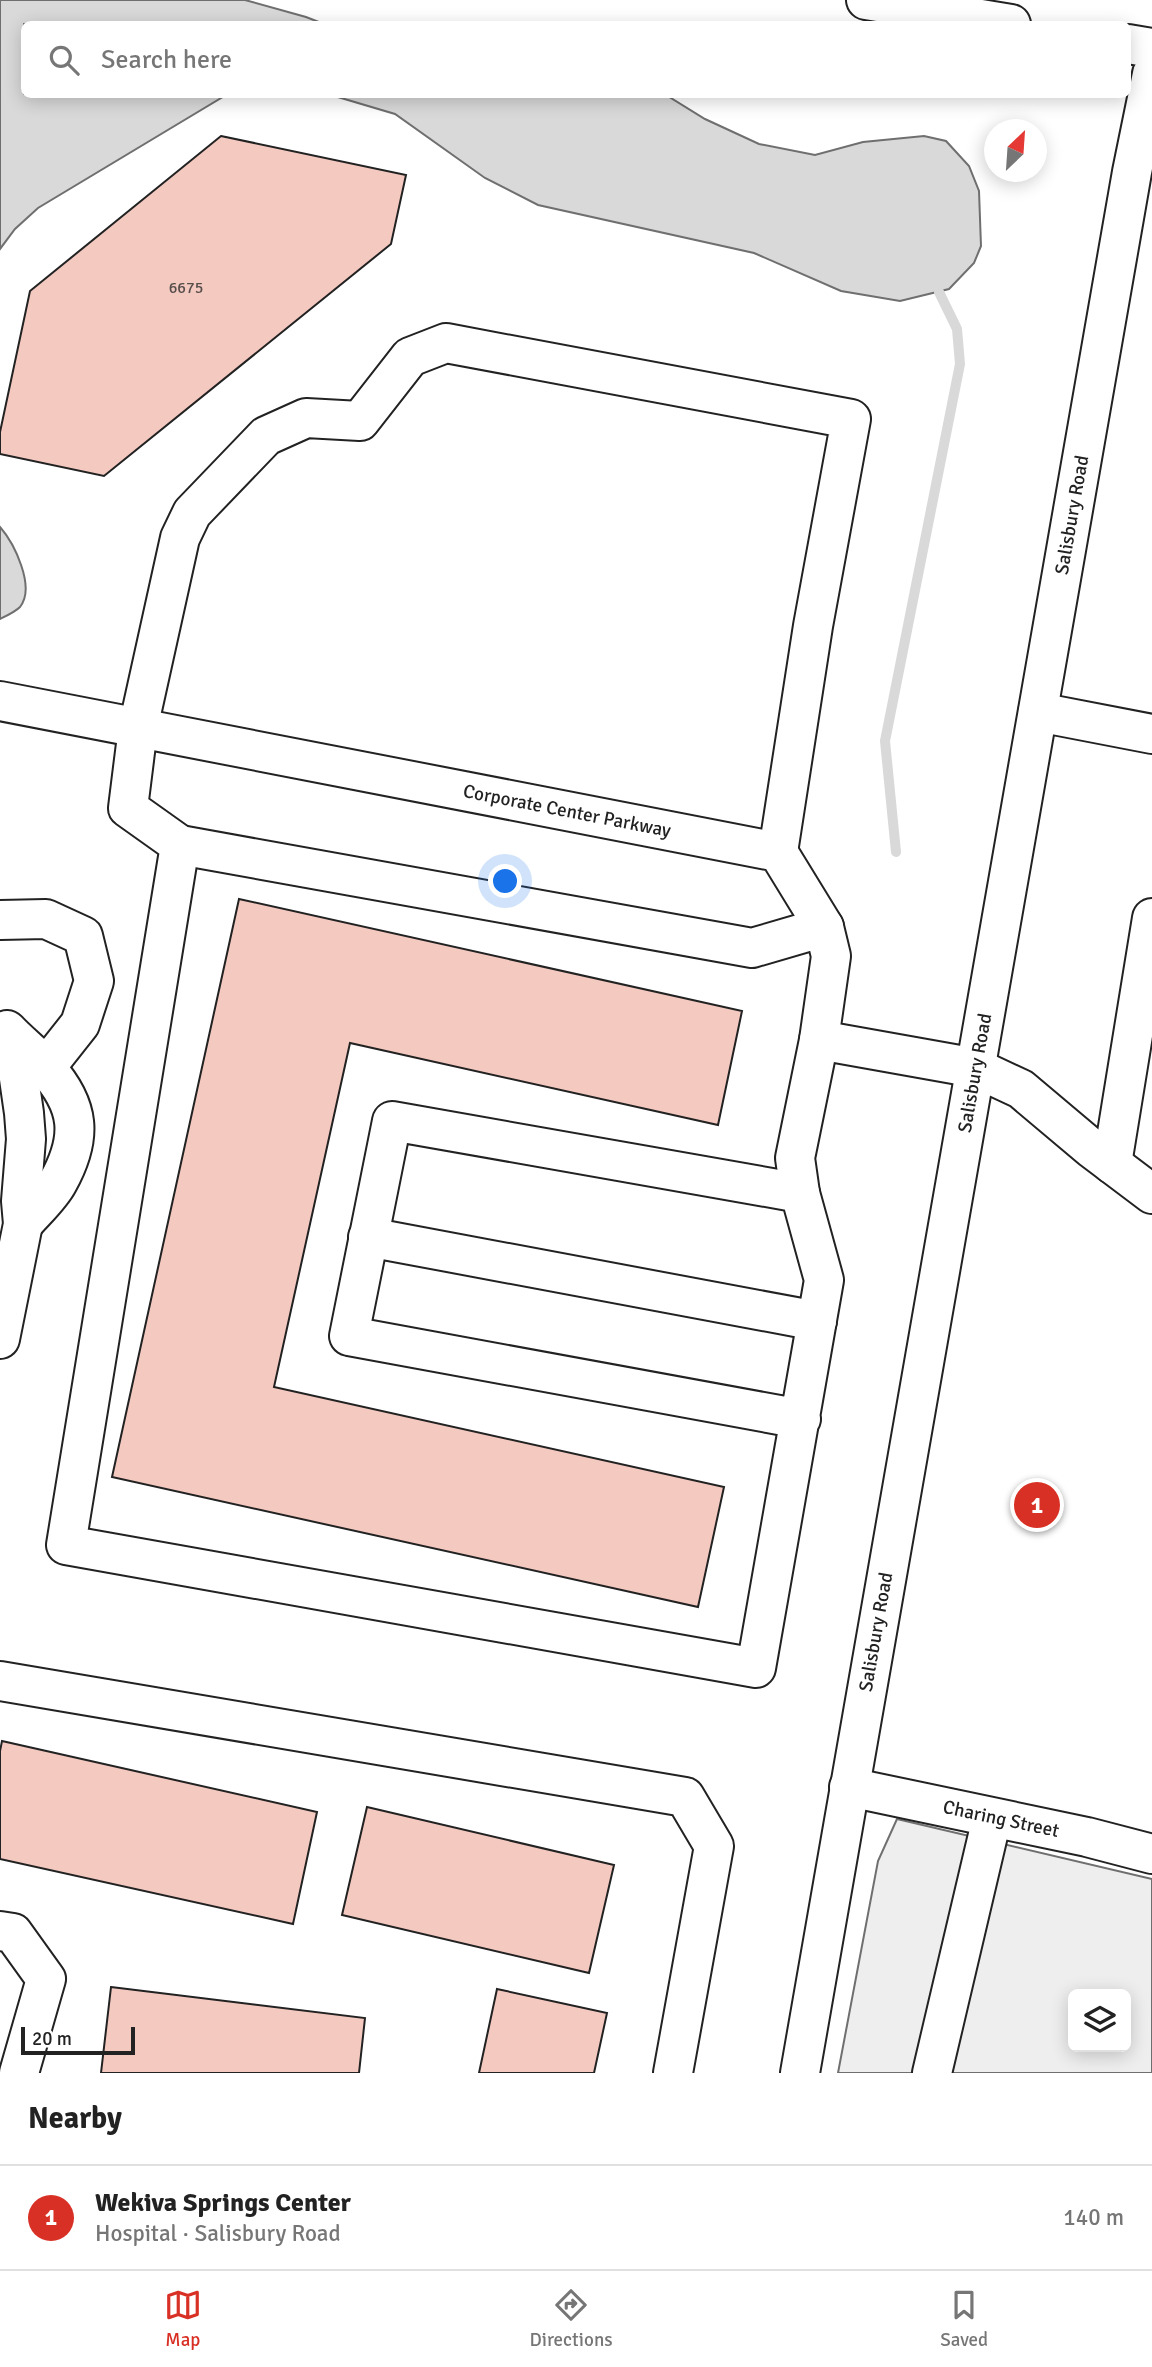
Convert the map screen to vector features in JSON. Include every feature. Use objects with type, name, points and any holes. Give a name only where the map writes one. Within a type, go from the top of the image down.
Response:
[{"type":"street","points":[[866,0],[993,21]]},
{"type":"street","points":[[1131,44],[1152,48]]},
{"type":"street","name":"Salisbury Road","points":[[800,2073],[1130,185],[1152,74]]},
{"type":"street","points":[[180,845],[65,1545],[756,1668],[824,1280],[800,1193],[795,1158],[819,1040],[831,956],[824,927],[778,852],[813,626],[851,419],[446,342],[410,357],[360,421],[306,418],[267,436],[192,513],[180,538],[138,728],[128,808],[180,845],[752,948],[824,927]]},
{"type":"street","name":"Corporate Center Parkway","points":[[0,701],[778,852]]},
{"type":"street","points":[[1038,712],[1152,734]]},
{"type":"street","points":[[1112,1164],[1152,918]]},
{"type":"street","points":[[0,920],[46,919],[83,936],[94,981],[80,1024],[46,1068]]},
{"type":"street","points":[[6,1029],[46,1068],[71,1100],[75,1118],[73,1148],[58,1184],[23,1224]]},
{"type":"street","points":[[0,1339],[23,1224],[21,1201],[26,1139],[24,1113],[6,1029]]},
{"type":"street","points":[[819,1040],[976,1068],[1021,1089],[1152,1194]]},
{"type":"street","points":[[24,1113],[75,1118]]},
{"type":"street","points":[[800,1193],[391,1121],[349,1336],[801,1419]]},
{"type":"street","points":[[368,1237],[817,1321]]},
{"type":"street","points":[[0,1681],[685,1797],[713,1846],[673,2073]]},
{"type":"street","name":"Charing Street","points":[[849,1787],[1152,1854]]},
{"type":"street","points":[[932,2073],[992,1818]]},
{"type":"street","points":[[0,1931],[13,1933],[46,1979],[19,2073]]},
{"type":"shaded area","points":[[0,0],[245,0],[316,21],[21,21],[21,98],[221,98],[38,208],[15,229],[0,249]]},
{"type":"shaded area","points":[[341,98],[671,98],[705,119],[759,144],[815,155],[863,142],[924,136],[946,141],[969,166],[979,191],[981,246],[974,263],[949,289],[900,301],[841,291],[754,253],[538,205],[485,178],[395,114]]},
{"type":"shaded area","points":[[0,527],[17,554],[26,588],[20,607],[0,619]]},
{"type":"shaded area","points":[[897,1819],[1152,1879],[1152,2073],[838,2073],[878,1861]]},
{"type":"building","points":[[221,136],[406,175],[391,244],[104,476],[0,454],[0,432],[30,291]]},
{"type":"building","points":[[239,899],[742,1011],[718,1125],[350,1043],[274,1387],[724,1487],[698,1607],[112,1477]]},
{"type":"building","points":[[2,1741],[317,1812],[293,1924],[0,1859]]},
{"type":"building","points":[[367,1807],[614,1865],[589,1973],[342,1915]]},
{"type":"building","points":[[111,1987],[365,2018],[359,2073],[101,2073]]},
{"type":"building","points":[[497,1989],[607,2013],[594,2073],[479,2073]]},
{"type":"waterway","points":[[896,852],[885,741],[960,364],[957,329],[939,292]]},
{"type":"place","name":"Wekiva Springs Center","points":[[1037,1505]]}]
